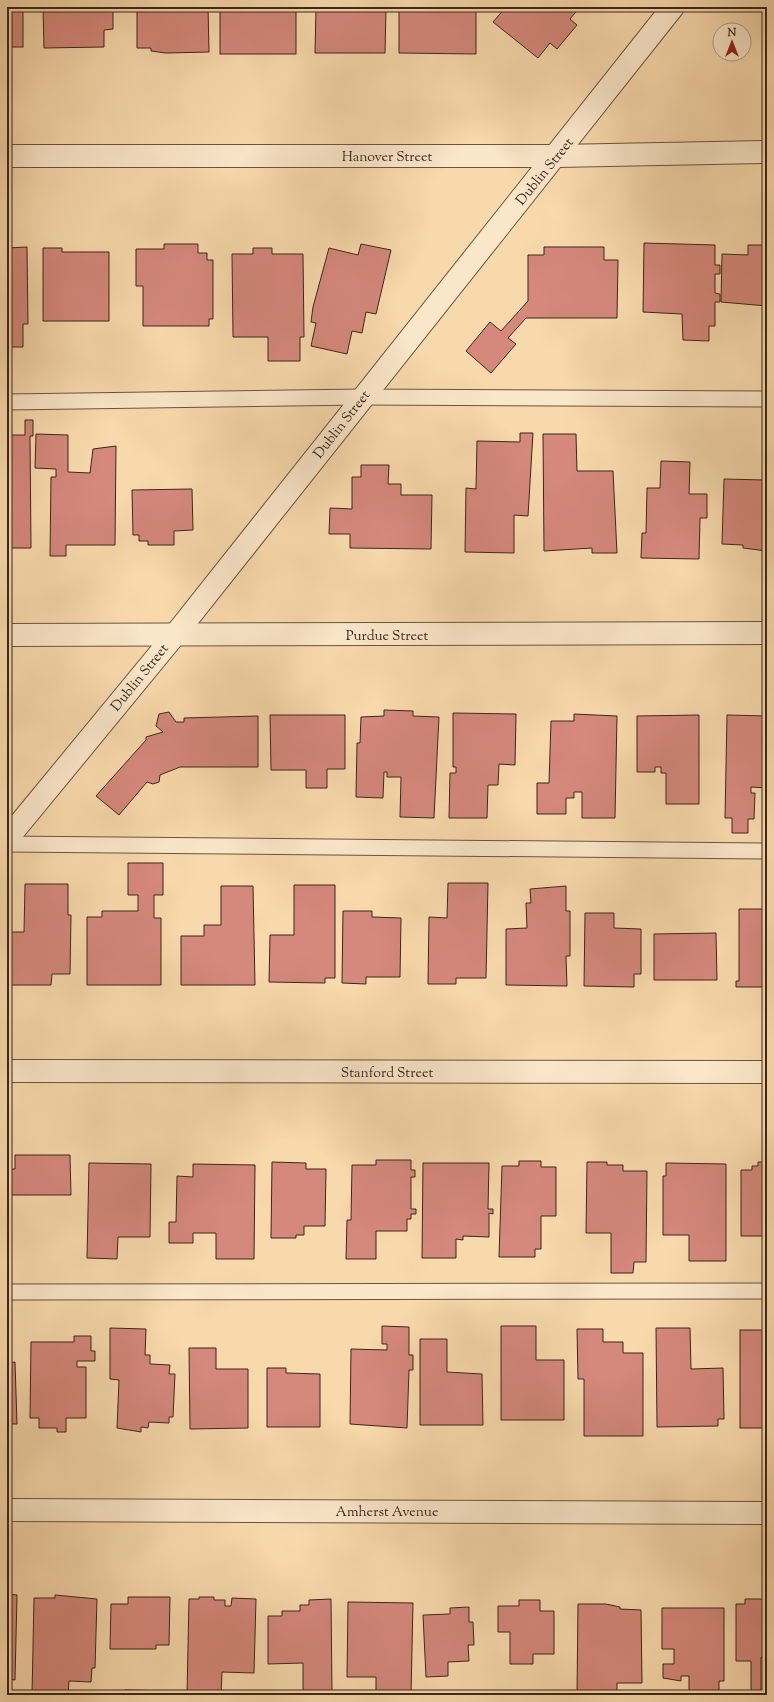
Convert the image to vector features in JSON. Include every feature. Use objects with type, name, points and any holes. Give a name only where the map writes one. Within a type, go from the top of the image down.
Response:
[{"type":"street","name":"Dublin Street","points":[[7,839],[174,636],[362,398],[557,156],[673,7]]},
{"type":"street","name":"Hanover Street","points":[[7,156],[557,156],[767,152]]},
{"type":"street","name":"Purdue Street","points":[[7,635],[174,636],[767,633]]},
{"type":"street","name":"Stanford Street","points":[[7,1071],[767,1072]]},
{"type":"street","name":"Amherst Avenue","points":[[7,1510],[767,1512]]},
{"type":"lane","points":[[7,402],[362,398],[767,399]]},
{"type":"lane","points":[[7,844],[767,851]]},
{"type":"lane","points":[[7,1292],[767,1291]]},
{"type":"building","points":[[7,7],[23,7],[23,47],[7,47]]},
{"type":"building","points":[[43,7],[113,7],[113,29],[104,30],[104,47],[44,48]]},
{"type":"building","points":[[137,7],[208,7],[209,52],[166,53],[151,51],[151,48],[137,48]]},
{"type":"building","points":[[220,7],[296,7],[296,54],[220,54]]},
{"type":"building","points":[[316,7],[386,7],[385,53],[315,53]]},
{"type":"building","points":[[399,7],[476,7],[476,54],[399,53]]},
{"type":"building","points":[[506,7],[580,7],[570,19],[577,25],[557,49],[550,43],[538,58],[493,22]]},
{"type":"building","points":[[644,243],[715,245],[715,265],[720,265],[720,274],[715,274],[715,293],[720,294],[720,302],[715,302],[715,326],[709,326],[709,341],[683,340],[682,314],[643,312]]},
{"type":"building","points":[[164,244],[198,244],[198,253],[207,253],[207,260],[213,260],[213,319],[209,319],[209,326],[143,326],[143,286],[136,286],[136,249],[164,249]]},
{"type":"building","points":[[361,244],[391,250],[376,314],[366,312],[362,333],[352,331],[347,354],[311,346],[316,323],[311,322],[313,307],[329,248],[358,255]]},
{"type":"building","points":[[748,245],[767,245],[767,306],[721,302],[722,254],[748,255]]},
{"type":"building","points":[[27,247],[28,324],[23,324],[23,347],[7,347],[7,248]]},
{"type":"building","points":[[544,247],[604,247],[604,260],[618,260],[617,318],[526,318],[508,338],[516,344],[491,373],[466,351],[490,322],[501,331],[528,301],[528,255],[544,255]]},
{"type":"building","points":[[43,248],[62,248],[62,252],[109,252],[109,321],[43,321]]},
{"type":"building","points":[[253,248],[272,248],[272,254],[303,254],[304,337],[300,337],[300,361],[268,361],[268,337],[233,337],[232,254],[253,254]]},
{"type":"building","points":[[25,420],[33,420],[33,436],[30,436],[31,548],[7,548],[7,435],[25,435]]},
{"type":"building","points":[[520,433],[533,433],[528,516],[514,515],[514,553],[465,552],[466,488],[476,489],[477,441],[520,442]]},
{"type":"building","points":[[36,434],[68,435],[68,472],[90,473],[93,449],[116,446],[115,545],[66,545],[66,556],[50,556],[51,477],[56,477],[56,469],[35,468]]},
{"type":"building","points":[[543,434],[576,434],[577,471],[613,471],[617,553],[592,553],[592,548],[544,551]]},
{"type":"building","points":[[765,451],[767,451],[767,551],[743,548],[743,545],[722,544],[724,479],[765,480]]},
{"type":"building","points":[[661,461],[690,462],[689,494],[707,494],[707,518],[700,518],[699,559],[641,558],[642,533],[646,533],[647,488],[660,488]]},
{"type":"building","points":[[361,465],[389,465],[388,484],[401,484],[401,495],[432,495],[431,549],[350,548],[350,534],[329,534],[330,508],[352,509],[352,477],[361,477]]},
{"type":"building","points":[[192,489],[193,530],[174,531],[174,545],[148,545],[148,541],[139,541],[139,535],[133,535],[132,490]]},
{"type":"building","points":[[7,708],[11,708],[10,767],[7,767]]},
{"type":"building","points":[[384,710],[413,711],[413,716],[439,717],[434,818],[400,817],[401,777],[387,777],[387,772],[384,772],[383,798],[356,797],[357,743],[360,743],[361,717],[384,716]]},
{"type":"building","points":[[169,712],[176,722],[184,722],[184,718],[258,716],[258,767],[180,767],[160,775],[159,782],[153,784],[147,782],[119,815],[96,796],[146,740],[146,737],[163,732],[156,726],[159,714]]},
{"type":"building","points":[[453,713],[516,714],[515,765],[499,764],[498,785],[488,785],[487,818],[449,818],[450,773],[456,773],[456,767],[453,767]]},
{"type":"building","points":[[574,714],[617,716],[615,818],[582,818],[582,792],[574,792],[574,798],[566,798],[566,814],[537,814],[537,783],[549,783],[551,721],[574,721]]},
{"type":"building","points":[[270,715],[345,715],[345,769],[327,769],[327,788],[306,788],[306,770],[271,770]]},
{"type":"building","points":[[699,715],[699,804],[666,804],[666,773],[661,773],[661,767],[655,767],[655,772],[637,772],[637,716]]},
{"type":"building","points":[[727,715],[767,716],[767,788],[751,787],[751,793],[755,793],[754,819],[748,819],[748,833],[732,833],[732,818],[725,818]]},
{"type":"building","points":[[128,863],[163,863],[163,895],[154,895],[154,918],[161,918],[161,985],[87,985],[87,917],[102,917],[102,911],[138,911],[138,895],[128,895]]},
{"type":"building","points":[[448,883],[488,883],[486,978],[456,978],[456,984],[428,984],[429,917],[447,918]]},
{"type":"building","points":[[25,884],[68,884],[68,915],[71,915],[70,974],[52,974],[51,985],[7,985],[7,932],[24,932]]},
{"type":"building","points":[[294,885],[335,885],[335,978],[325,978],[325,983],[269,982],[270,935],[294,935]]},
{"type":"building","points":[[221,886],[253,886],[255,985],[181,985],[181,936],[204,936],[204,925],[221,925]]},
{"type":"building","points":[[566,886],[566,911],[570,911],[570,956],[566,956],[567,986],[506,985],[506,929],[527,928],[526,903],[531,903],[530,889]]},
{"type":"building","points":[[739,909],[767,909],[767,987],[736,987],[736,981],[739,981]]},
{"type":"building","points":[[343,911],[372,911],[372,917],[401,918],[400,977],[366,977],[366,984],[342,983]]},
{"type":"building","points":[[585,913],[614,913],[614,928],[641,929],[641,974],[634,974],[634,987],[584,986]]},
{"type":"building","points":[[716,933],[717,980],[654,980],[654,934]]},
{"type":"building","points":[[15,1155],[70,1155],[71,1195],[7,1195],[7,1169],[15,1169]]},
{"type":"building","points":[[376,1160],[411,1160],[411,1170],[415,1170],[415,1177],[411,1177],[411,1209],[416,1209],[416,1214],[411,1214],[411,1219],[407,1219],[407,1231],[376,1231],[376,1259],[346,1259],[347,1220],[351,1220],[352,1165],[376,1165]]},
{"type":"building","points":[[519,1161],[541,1161],[541,1167],[556,1167],[556,1216],[541,1216],[541,1249],[535,1249],[535,1257],[499,1257],[502,1166],[519,1166]]},
{"type":"building","points":[[272,1162],[306,1163],[306,1169],[326,1169],[325,1226],[304,1226],[304,1235],[296,1235],[296,1238],[271,1238]]},
{"type":"building","points":[[587,1162],[607,1162],[607,1165],[623,1165],[623,1171],[647,1171],[646,1262],[634,1262],[633,1273],[611,1273],[611,1233],[586,1233]]},
{"type":"building","points":[[758,1162],[767,1162],[767,1236],[741,1236],[741,1170],[752,1170],[752,1166],[758,1166]]},
{"type":"building","points":[[89,1163],[151,1164],[150,1237],[118,1237],[117,1259],[87,1258]]},
{"type":"building","points":[[423,1163],[489,1163],[488,1209],[493,1209],[493,1214],[489,1213],[489,1237],[463,1236],[463,1240],[456,1239],[456,1258],[422,1258]]},
{"type":"building","points":[[666,1163],[726,1164],[726,1261],[689,1261],[689,1235],[663,1235],[663,1176],[666,1176]]},
{"type":"building","points":[[193,1164],[255,1165],[254,1259],[216,1259],[216,1233],[193,1233],[193,1243],[169,1243],[169,1222],[176,1222],[177,1176],[193,1177]]},
{"type":"building","points":[[382,1326],[409,1327],[409,1355],[413,1355],[413,1370],[409,1370],[407,1428],[350,1424],[351,1349],[387,1350],[387,1344],[382,1344]]},
{"type":"building","points":[[501,1326],[536,1326],[536,1360],[564,1360],[564,1420],[501,1420]]},
{"type":"building","points":[[110,1328],[146,1329],[145,1355],[150,1355],[150,1364],[170,1365],[169,1374],[175,1374],[173,1417],[169,1417],[169,1423],[149,1422],[148,1428],[141,1427],[141,1432],[117,1428],[119,1380],[110,1379]]},
{"type":"building","points":[[656,1328],[690,1328],[691,1369],[723,1368],[724,1419],[718,1419],[718,1426],[657,1427]]},
{"type":"building","points":[[577,1329],[603,1329],[603,1342],[623,1342],[623,1353],[643,1353],[643,1436],[584,1436],[584,1379],[578,1379]]},
{"type":"building","points":[[740,1330],[767,1330],[767,1428],[740,1428]]},
{"type":"building","points":[[74,1336],[91,1336],[91,1351],[95,1351],[95,1361],[77,1361],[77,1367],[86,1367],[86,1418],[66,1418],[66,1432],[57,1432],[57,1428],[39,1428],[39,1418],[30,1418],[31,1342],[74,1342]]},
{"type":"building","points":[[420,1339],[447,1339],[447,1372],[482,1374],[483,1425],[420,1425]]},
{"type":"building","points":[[189,1348],[216,1348],[216,1369],[248,1369],[248,1428],[190,1429]]},
{"type":"building","points":[[15,1362],[17,1424],[7,1424],[7,1363]]},
{"type":"building","points":[[267,1368],[286,1368],[286,1373],[320,1374],[320,1427],[267,1427]]},
{"type":"building","points":[[7,1594],[17,1595],[15,1680],[7,1679]]},
{"type":"building","points":[[55,1595],[97,1599],[95,1668],[92,1668],[91,1682],[69,1681],[68,1695],[32,1695],[34,1598],[55,1598]]},
{"type":"building","points":[[128,1597],[170,1597],[169,1645],[156,1645],[156,1649],[110,1649],[111,1604],[128,1604]]},
{"type":"building","points":[[199,1597],[214,1597],[214,1600],[225,1600],[225,1606],[231,1606],[232,1598],[256,1599],[254,1673],[222,1672],[221,1695],[187,1695],[189,1599],[199,1599]]},
{"type":"building","points":[[331,1599],[332,1695],[303,1695],[303,1663],[268,1664],[268,1616],[282,1616],[282,1611],[300,1611],[300,1605],[309,1605],[309,1600]]},
{"type":"building","points":[[745,1599],[767,1599],[767,1657],[761,1657],[761,1695],[738,1695],[751,1694],[751,1661],[736,1661],[736,1604],[745,1604]]},
{"type":"building","points":[[519,1600],[540,1600],[540,1611],[554,1611],[554,1654],[533,1654],[533,1664],[510,1664],[510,1632],[498,1632],[498,1606],[519,1606]]},
{"type":"building","points":[[348,1602],[413,1603],[411,1695],[376,1695],[376,1677],[347,1677]]},
{"type":"building","points":[[578,1604],[606,1604],[620,1607],[620,1609],[641,1610],[642,1683],[617,1683],[617,1695],[577,1695]]},
{"type":"building","points":[[469,1607],[469,1622],[473,1622],[474,1645],[468,1645],[469,1661],[448,1662],[448,1676],[426,1677],[423,1615],[450,1614],[450,1608]]},
{"type":"building","points":[[662,1608],[724,1608],[724,1681],[719,1681],[719,1695],[689,1695],[689,1676],[681,1676],[681,1681],[663,1678],[663,1664],[674,1664],[674,1649],[662,1649]]},
{"type":"building","points":[[125,1690],[177,1691],[177,1695],[125,1695]]}]
